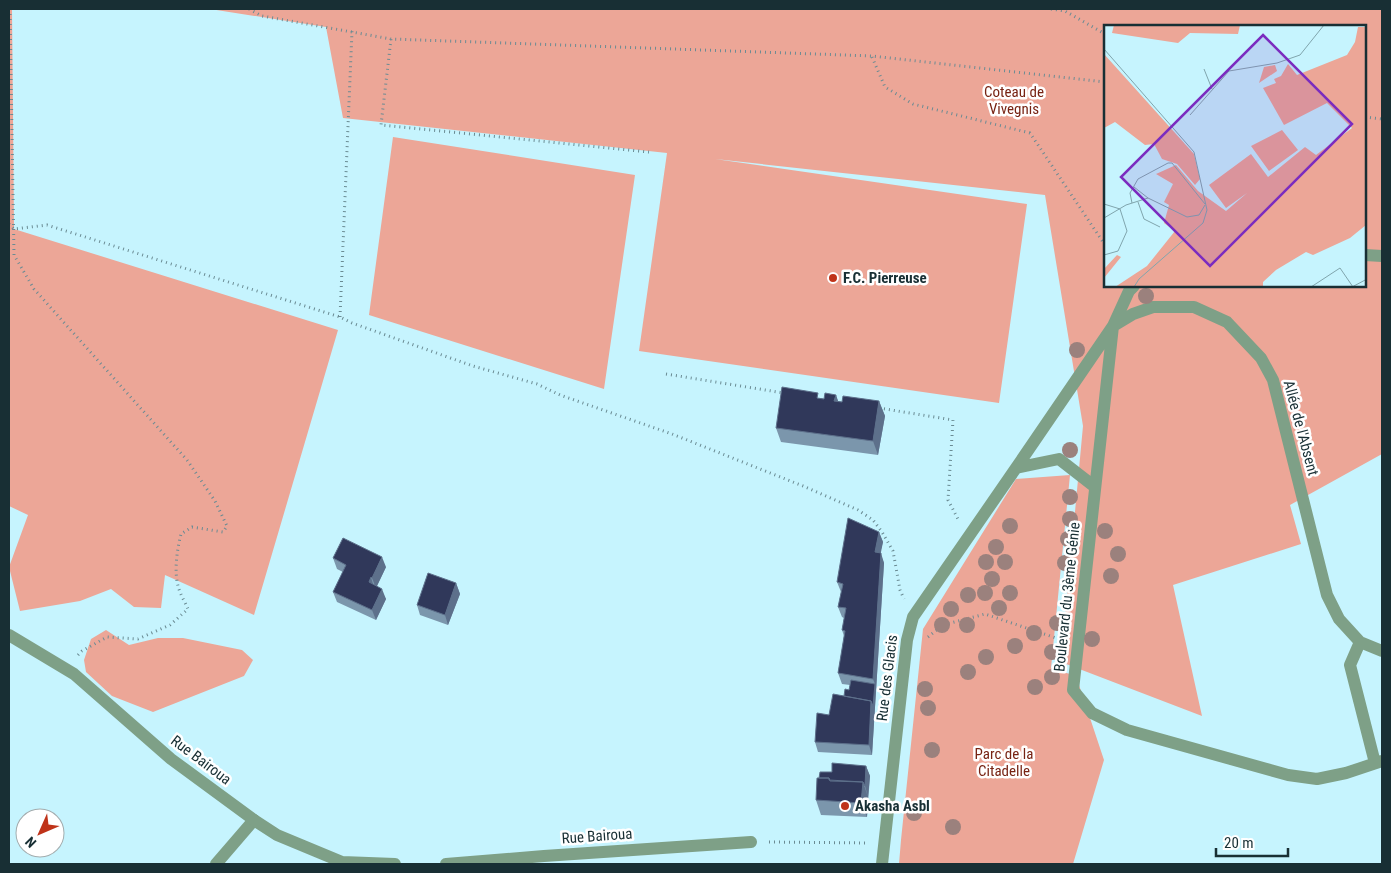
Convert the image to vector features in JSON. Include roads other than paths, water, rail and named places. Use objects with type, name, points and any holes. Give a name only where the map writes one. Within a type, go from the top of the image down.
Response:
[{"type":"street","points":[[1366,254],[1382,256]]},
{"type":"street","points":[[1113,326],[1132,288]]},
{"type":"street","name":"Allée de l'Absent","points":[[1113,326],[1133,314],[1153,307],[1194,306],[1227,322],[1261,358],[1272,380],[1327,595],[1339,618],[1360,642],[1382,651]]},
{"type":"street","name":"Rue des Glacis","points":[[882,864],[905,654],[913,617],[1113,326]]},
{"type":"street","name":"Boulevard du 3ème Génie","points":[[1113,326],[1073,690],[1092,713],[1127,730],[1288,775],[1318,778],[1378,762]]},
{"type":"street","points":[[1016,468],[1059,459],[1095,487]]},
{"type":"street","name":"Rue Bairoua","points":[[9,634],[74,674],[171,759],[254,820],[278,835],[342,862],[395,864]]},
{"type":"street","points":[[1360,642],[1350,665],[1378,762]]},
{"type":"street","points":[[216,864],[254,820]]},
{"type":"street","name":"Rue Bairoua","points":[[446,864],[511,861],[751,842]]},
{"type":"place","name":"F.C. Pierreuse","points":[[833,278]]},
{"type":"place","name":"Akasha Asbl","points":[[845,806]]},
{"type":"park label","name":"Coteau de Vivegnis","points":[[1014,100]]},
{"type":"park label","name":"Parc de la Citadelle","points":[[1004,762]]}]
